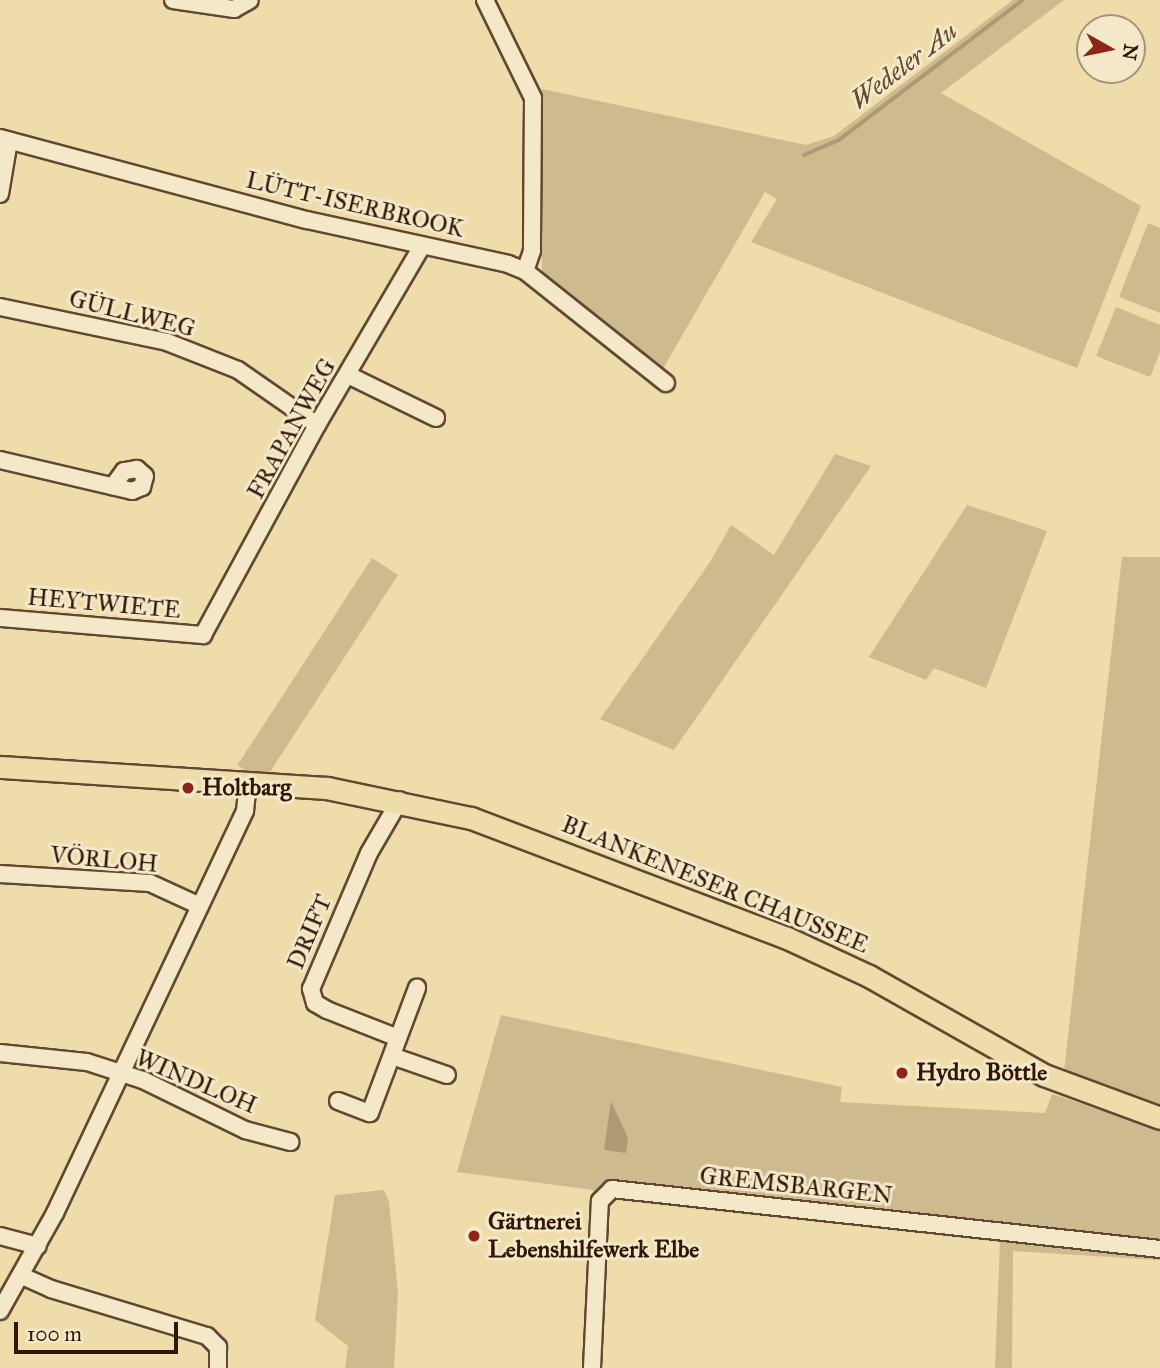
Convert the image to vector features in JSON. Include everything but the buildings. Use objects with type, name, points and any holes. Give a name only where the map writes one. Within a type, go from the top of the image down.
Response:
[{"type":"main road","name":"BLANKENESER CHAUSSEE","points":[[0,767],[248,781],[350,791],[400,800],[546,843],[787,938],[869,976],[1044,1075],[1160,1118]]},
{"type":"street","points":[[173,0],[229,9],[239,9],[250,0]]},
{"type":"street","points":[[485,0],[533,98],[532,251],[525,271]]},
{"type":"street","points":[[0,194],[5,140]]},
{"type":"street","name":"LÜTT-ISERBROOK","points":[[5,140],[525,271],[666,383]]},
{"type":"street","name":"FRAPANWEG","points":[[203,635],[317,425],[422,246]]},
{"type":"street","name":"GÜLLWEG","points":[[0,307],[167,342],[238,370],[317,425]]},
{"type":"street","points":[[348,375],[436,418]]},
{"type":"street","points":[[0,460],[113,486]]},
{"type":"street","name":"HEYTWIETE","points":[[0,618],[203,635]]},
{"type":"street","points":[[0,1311],[38,1246],[245,811],[248,781]]},
{"type":"street","name":"DRIFT","points":[[398,1038],[327,1010],[315,1003],[311,989],[369,853],[400,800]]},
{"type":"street","name":"VÖRLOH","points":[[0,874],[150,883],[200,906]]},
{"type":"street","points":[[338,1101],[370,1113],[416,988]]},
{"type":"street","name":"WINDLOH","points":[[0,1053],[79,1060],[143,1080],[245,1130],[290,1142]]},
{"type":"street","points":[[392,1056],[447,1075]]},
{"type":"street","name":"GREMSBARGEN","points":[[592,1368],[600,1201],[612,1189],[1160,1249]]},
{"type":"street","points":[[0,1236],[38,1246]]},
{"type":"street","points":[[22,1276],[51,1289],[207,1336],[218,1347],[218,1368]]},
{"type":"shaded area","points":[[1013,0],[1064,0],[941,93],[1141,206],[1077,368],[751,242],[777,199],[765,192],[664,367],[654,371],[542,278],[542,89],[806,145],[834,136]]},
{"type":"shaded area","points":[[1148,223],[1160,228],[1160,313],[1119,297]]},
{"type":"shaded area","points":[[1116,307],[1160,325],[1160,352],[1150,377],[1096,356]]},
{"type":"shaded area","points":[[835,454],[871,466],[674,750],[600,719],[710,562],[731,525],[774,555]]},
{"type":"shaded area","points":[[967,505],[1047,531],[986,688],[934,668],[926,680],[869,657]]},
{"type":"shaded area","points":[[1122,557],[1160,557],[1160,1107],[1064,1072]]},
{"type":"shaded area","points":[[372,558],[398,575],[263,782],[237,765]]},
{"type":"shaded area","points":[[501,1015],[842,1087],[840,1102],[1045,1113],[1052,1094],[1160,1129],[1160,1260],[1013,1251],[1012,1368],[995,1368],[1000,1242],[607,1199],[593,1197],[593,1190],[457,1172]]},
{"type":"shaded area","points":[[611,1101],[628,1138],[626,1153],[604,1150]]},
{"type":"shaded area","points":[[384,1190],[389,1202],[398,1292],[394,1368],[345,1368],[348,1346],[315,1320],[335,1195]]},
{"type":"waterway","name":"Wedeler Au","points":[[804,155],[839,140],[1023,0]]},
{"type":"place","name":"Holtbarg","points":[[188,788]]},
{"type":"place","name":"Hydro Böttle","points":[[902,1073]]},
{"type":"place","name":"Gärtnerei Lebenshilfewerk Elbe","points":[[474,1236]]}]
